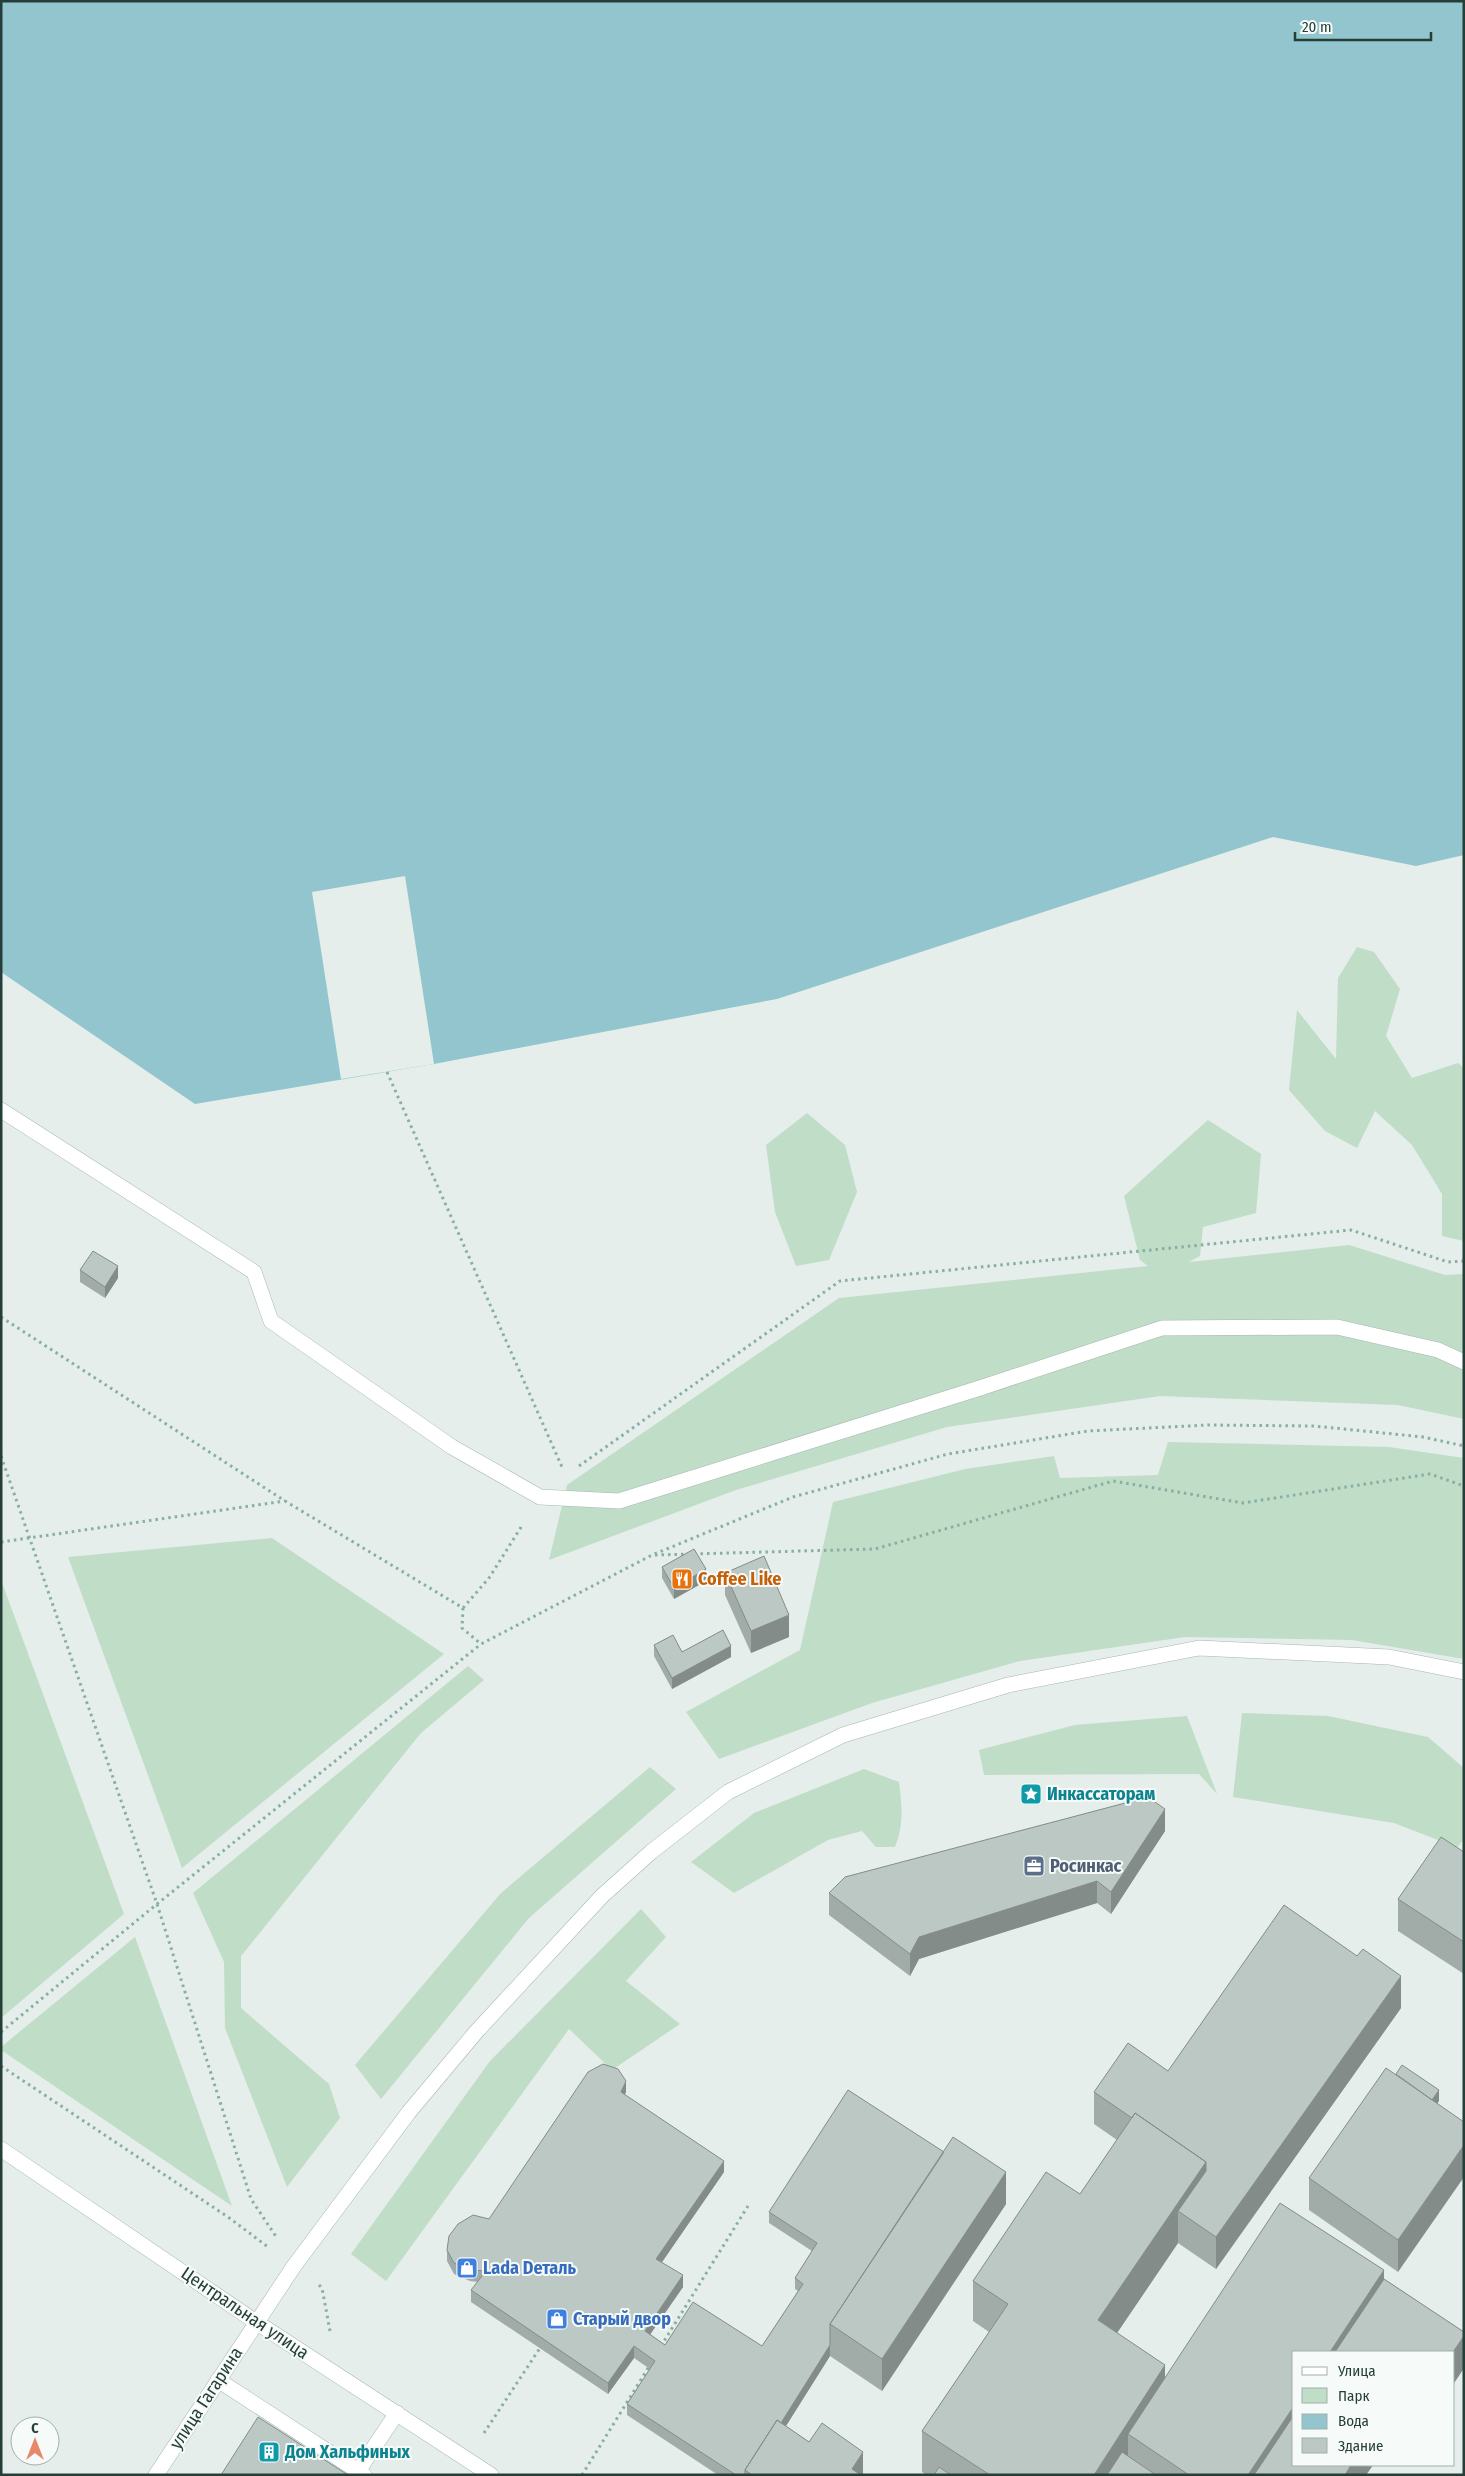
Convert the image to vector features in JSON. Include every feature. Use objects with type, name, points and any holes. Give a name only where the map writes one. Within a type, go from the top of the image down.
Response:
[{"type":"street","points":[[1,1110],[254,1272],[271,1321],[452,1447],[540,1497],[619,1501],[980,1388],[1162,1328],[1336,1327],[1438,1350],[1464,1362]]},
{"type":"street","name":"улица Гагарина","points":[[156,2475],[294,2266],[409,2112],[483,2025],[602,1896],[650,1852],[728,1792],[842,1735],[1008,1685],[1199,1648],[1389,1657],[1464,1672]]},
{"type":"street","name":"Центральная улица","points":[[1,2149],[256,2322],[491,2475]]},
{"type":"street","points":[[218,2380],[361,2473],[397,2413]]},
{"type":"path","points":[[387,1072],[565,1475]]},
{"type":"path","points":[[463,1608],[489,1578],[540,1497],[565,1475],[840,1281],[1352,1230],[1448,1262],[1464,1261]]},
{"type":"path","points":[[1,1456],[157,1904],[252,2199],[294,2266]]},
{"type":"path","points":[[652,1555],[876,1549],[1113,1482],[1243,1504],[1430,1474],[1464,1486]]},
{"type":"path","points":[[1,1542],[30,1540],[285,1501]]},
{"type":"path","points":[[1,2032],[481,1644]]},
{"type":"path","points":[[1,2066],[228,2217],[322,2288],[338,2374]]},
{"type":"path","points":[[660,2348],[748,2206]]},
{"type":"path","points":[[467,2459],[540,2348]]},
{"type":"path","points":[[582,2475],[655,2357]]},
{"type":"green space","points":[[1357,947],[1374,952],[1400,989],[1386,1036],[1412,1078],[1458,1063],[1464,1068],[1464,1241],[1442,1236],[1442,1194],[1412,1145],[1375,1111],[1357,1148],[1325,1131],[1289,1090],[1297,1010],[1336,1059],[1338,978]]},
{"type":"green space","points":[[807,1113],[845,1145],[857,1192],[829,1260],[796,1266],[775,1212],[766,1145]]},
{"type":"green space","points":[[1208,1120],[1261,1154],[1256,1213],[1203,1227],[1200,1256],[1189,1262],[1349,1245],[1445,1275],[1464,1274],[1464,1419],[1398,1405],[1160,1396],[947,1427],[736,1490],[549,1560],[567,1485],[839,1298],[1148,1266],[1140,1260],[1124,1196]]},
{"type":"green space","points":[[1168,1442],[1389,1447],[1464,1458],[1464,1659],[1352,1640],[1185,1637],[1020,1661],[872,1703],[719,1759],[686,1712],[800,1650],[833,1502],[965,1469],[1054,1456],[1060,1478],[1158,1475]]},
{"type":"green space","points":[[272,1538],[444,1654],[182,1868],[68,1557]]},
{"type":"green space","points":[[1,1580],[124,1914],[1,2018]]},
{"type":"green space","points":[[468,1666],[484,1680],[421,1733],[241,1956],[241,2008],[329,2084],[340,2118],[287,2187],[225,2028],[224,1962],[193,1893]]},
{"type":"green space","points":[[1242,1713],[1328,1716],[1428,1737],[1464,1768],[1464,1839],[1441,1868],[1438,1840],[1394,1823],[1233,1797]]},
{"type":"green space","points":[[1187,1716],[1217,1794],[1199,1774],[984,1775],[979,1750],[1075,1725]]},
{"type":"green space","points":[[650,1767],[676,1789],[529,1918],[381,2099],[355,2065],[501,1893]]},
{"type":"green space","points":[[864,1769],[899,1782],[902,1815],[895,1847],[876,1847],[862,1831],[828,1840],[734,1893],[691,1862],[754,1813]]},
{"type":"green space","points":[[641,1909],[666,1937],[626,1981],[680,2024],[612,2070],[569,2029],[386,2281],[351,2254],[490,2061]]},
{"type":"green space","points":[[135,1937],[232,2206],[1,2050],[1,2047]]},
{"type":"water","points":[[1,1],[1464,1],[1464,855],[1416,866],[1273,837],[777,999],[434,1064],[195,1104],[1,972]]},
{"type":"pier","points":[[405,876],[434,1064],[341,1079],[312,892]]},
{"type":"building","points":[[93,1251],[118,1266],[105,1287],[80,1270]]},
{"type":"building","points":[[694,1549],[706,1569],[674,1588],[662,1567]]},
{"type":"building","points":[[764,1556],[789,1615],[751,1631],[725,1573]]},
{"type":"building","points":[[723,1630],[731,1646],[672,1678],[654,1645],[673,1635],[682,1652]]},
{"type":"building","points":[[1148,1797],[1165,1809],[1111,1892],[1097,1881],[919,1937],[910,1954],[829,1893],[845,1877]]},
{"type":"building","points":[[1441,1837],[1464,1852],[1464,1942],[1398,1899]]},
{"type":"building","points":[[1284,1905],[1357,1956],[1363,1949],[1401,1976],[1216,2237],[1178,2211],[1206,2171],[1206,2162],[1135,2113],[1132,2118],[1094,2092],[1128,2043],[1168,2071]]},
{"type":"building","points":[[603,2064],[618,2069],[626,2081],[621,2092],[724,2161],[656,2259],[683,2275],[645,2331],[665,2345],[693,2302],[762,2346],[803,2284],[795,2278],[817,2243],[769,2212],[848,2090],[944,2152],[830,2324],[830,2345],[781,2423],[777,2420],[745,2470],[745,2475],[736,2475],[627,2404],[655,2361],[634,2346],[608,2383],[471,2290],[486,2271],[470,2270],[454,2263],[447,2250],[449,2236],[458,2224],[473,2215],[489,2219],[588,2072]]},
{"type":"building","points":[[1402,2065],[1439,2090],[1432,2100],[1396,2074]]},
{"type":"building","points":[[1386,2068],[1464,2122],[1464,2145],[1398,2240],[1309,2178]]},
{"type":"building","points":[[1135,2113],[1206,2162],[1098,2320],[1165,2365],[1094,2475],[990,2475],[922,2431],[1008,2304],[973,2281],[1046,2172],[1080,2194]]},
{"type":"building","points":[[953,2137],[1006,2172],[882,2359],[830,2324]]},
{"type":"building","points":[[1280,2203],[1384,2270],[1331,2351],[1292,2351],[1292,2409],[1248,2475],[1189,2475],[1128,2434]]},
{"type":"building","points":[[1384,2279],[1464,2332],[1464,2336],[1454,2351],[1336,2351]]},
{"type":"building","name":"Дом Хальфиных","points":[[258,2417],[348,2475],[221,2475]]},
{"type":"building","points":[[1292,2418],[1292,2466],[1350,2466],[1345,2475],[1254,2475]]},
{"type":"building","points":[[777,2420],[809,2442],[822,2423],[863,2452],[852,2469],[861,2475],[752,2475],[745,2470]]},
{"type":"building","points":[[1122,2452],[1156,2475],[1107,2475]]},
{"type":"building","points":[[939,2467],[951,2475],[934,2475]]},
{"type":"place","name":"Coffee Like","points":[[682,1579]]},
{"type":"place","name":"Инкассаторам","points":[[1031,1794]]},
{"type":"place","name":"Росинкас","points":[[1034,1866]]},
{"type":"place","name":"Lada Dеталь","points":[[467,2268]]},
{"type":"place","name":"Старый двор","points":[[557,2319]]},
{"type":"place","name":"Дом Хальфиных","points":[[269,2452]]}]
